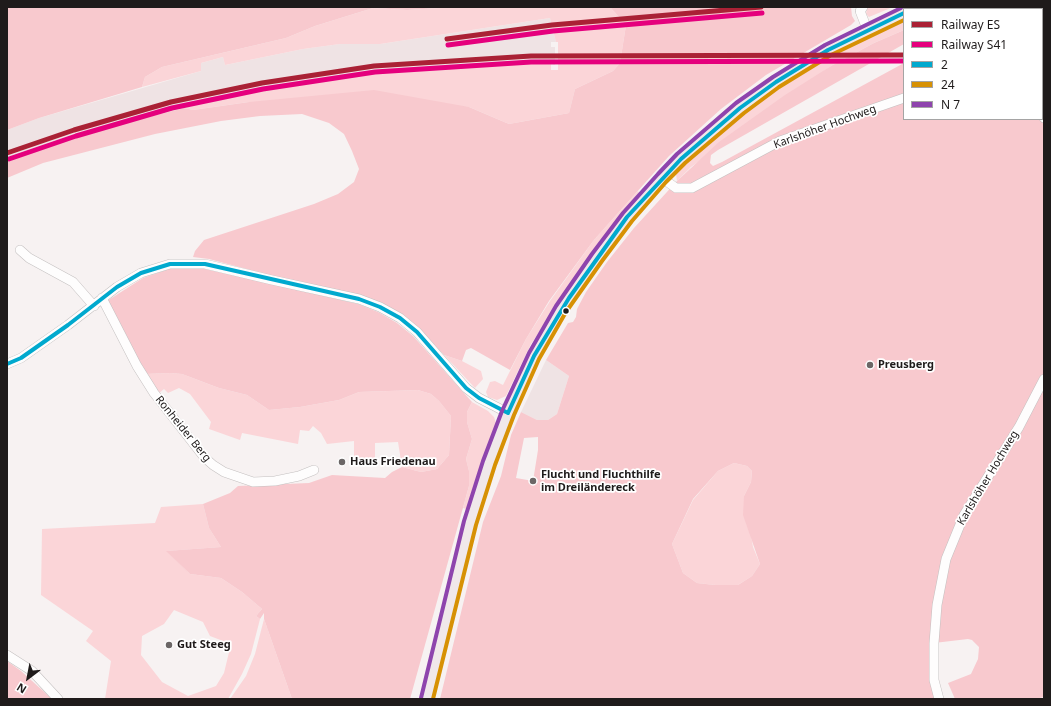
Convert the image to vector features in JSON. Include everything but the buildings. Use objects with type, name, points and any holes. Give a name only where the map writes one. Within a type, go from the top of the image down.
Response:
[{"type":"main road","points":[[427,699],[470,523],[489,463],[508,413],[534,356],[568,298],[627,217],[662,178],[686,154],[740,108],[776,82],[828,50],[867,29],[903,13]]},
{"type":"street","points":[[863,7],[860,11],[867,29]]},
{"type":"street","name":"Karlshöher Hochweg","points":[[662,178],[676,188],[692,188],[780,141],[903,98]]},
{"type":"street","points":[[20,250],[29,258],[73,282],[94,306]]},
{"type":"street","points":[[7,364],[44,341],[94,306],[117,286],[146,271],[170,264],[205,264],[359,299],[400,318],[417,332],[466,388],[479,398],[508,413]]},
{"type":"street","name":"Ronheider Berg","points":[[102,298],[137,366],[154,394],[204,457],[213,465],[224,472],[253,482],[275,481],[299,476],[314,470]]},
{"type":"street","name":"Karlshöher Hochweg","points":[[939,699],[934,680],[934,643],[937,604],[946,559],[964,515],[1019,427],[1044,379]]},
{"type":"street","points":[[7,655],[32,671],[58,699]]},
{"type":"shaded area","points":[[7,7],[455,7],[407,10],[373,8],[315,26],[286,38],[162,67],[145,77],[142,87],[39,118],[7,130]]},
{"type":"shaded area","points":[[455,7],[610,7],[626,25],[620,63],[613,71],[575,89],[569,113],[509,124],[469,107],[249,102],[193,110],[184,108],[252,91],[375,72],[541,63],[551,64],[551,70],[558,70],[558,42],[556,42],[550,18],[380,44],[340,44],[303,49],[225,65],[223,57],[201,63],[201,71],[142,87],[145,77],[162,67],[286,38],[315,26],[373,8],[407,10]]},
{"type":"shaded area","points":[[610,7],[851,7],[852,16],[855,21],[851,25],[766,75],[721,109],[669,156],[594,240],[549,301],[526,339],[510,370],[471,348],[466,350],[462,361],[444,355],[419,329],[382,303],[360,295],[273,276],[209,259],[193,257],[195,251],[204,240],[314,204],[338,194],[354,182],[359,169],[352,151],[344,134],[329,123],[302,114],[260,116],[221,121],[155,134],[43,163],[7,178],[7,162],[94,131],[184,108],[193,110],[249,102],[374,90],[469,107],[509,124],[569,113],[575,89],[613,71],[620,63],[626,25]]},
{"type":"shaded area","points":[[867,7],[893,7],[869,17],[866,14]]},
{"type":"shaded area","points":[[1044,7],[1044,697],[1036,699],[955,699],[948,683],[971,674],[978,659],[979,647],[972,640],[968,639],[934,643],[939,699],[440,699],[483,522],[501,476],[511,435],[521,412],[537,420],[548,420],[557,414],[569,376],[546,360],[568,323],[573,322],[576,317],[577,309],[586,292],[634,228],[677,181],[719,142],[785,95],[831,66],[874,43],[903,30],[903,45],[711,155],[710,163],[713,166],[903,64],[903,120],[1043,120],[1043,8],[972,8]],"holes":[[[538,437],[538,450],[533,481],[516,478],[524,438]],[[734,463],[747,466],[752,471],[751,482],[744,496],[743,515],[760,564],[752,576],[738,585],[697,583],[683,573],[672,544],[693,499],[718,471]]]},
{"type":"shaded area","points":[[550,18],[556,42],[551,42],[551,47],[555,47],[555,65],[541,63],[375,72],[252,91],[94,131],[7,162],[7,130],[39,118],[201,71],[201,63],[223,57],[225,65],[303,49],[340,44],[380,44]]},
{"type":"shaded area","points":[[903,21],[903,30],[874,43],[831,66],[691,167],[677,181],[676,174],[691,159],[745,113],[771,94],[845,48]]},
{"type":"shaded area","points":[[638,191],[639,193],[601,242],[531,344],[506,396],[497,400],[488,397],[486,392],[490,382],[495,381],[503,385],[526,339],[550,301],[594,240]]},
{"type":"shaded area","points":[[169,269],[205,269],[358,304],[378,312],[397,323],[413,336],[472,402],[467,412],[467,422],[472,439],[466,459],[469,471],[469,486],[410,699],[292,699],[264,619],[264,613],[260,619],[256,616],[262,609],[242,592],[221,578],[190,574],[166,551],[221,547],[209,528],[203,504],[230,493],[238,486],[309,483],[332,475],[385,478],[392,472],[402,467],[421,472],[437,469],[449,455],[451,416],[439,401],[431,394],[418,390],[359,392],[339,400],[300,407],[269,410],[247,395],[219,388],[182,374],[145,374],[107,301],[143,278]]},
{"type":"shaded area","points":[[444,355],[462,361],[481,371],[483,379],[475,388]]},
{"type":"shaded area","points":[[546,360],[569,376],[557,414],[548,420],[537,420],[521,412]]},
{"type":"shaded area","points":[[145,374],[182,374],[219,388],[247,395],[269,410],[300,407],[339,400],[359,392],[418,390],[431,394],[439,401],[451,416],[449,455],[437,469],[421,472],[402,467],[398,442],[375,443],[375,462],[354,459],[354,441],[327,444],[321,433],[313,426],[309,431],[300,430],[298,444],[242,433],[240,440],[209,429],[211,422],[190,394],[179,388],[168,393],[164,389],[158,394]]},
{"type":"shaded area","points":[[472,402],[488,411],[494,417],[496,423],[469,510],[463,508],[469,486],[469,471],[466,459],[472,439],[467,422],[467,412]]},
{"type":"shaded area","points":[[734,463],[747,466],[752,471],[751,482],[744,496],[753,547],[760,564],[752,576],[738,585],[697,583],[683,573],[672,544],[693,500],[718,471]]},
{"type":"shaded area","points":[[203,504],[209,528],[221,547],[167,551],[190,574],[221,578],[242,592],[262,609],[256,616],[260,619],[251,654],[228,699],[105,699],[111,661],[86,641],[93,631],[41,595],[42,529],[155,523],[161,507]],"holes":[[[174,610],[203,622],[210,636],[231,644],[224,673],[216,686],[188,696],[162,682],[141,655],[142,636],[164,624]]]},
{"type":"shaded area","points":[[264,619],[292,699],[230,699],[246,676],[255,654]]},
{"type":"shaded area","points":[[7,661],[21,671],[52,699],[7,699]]},
{"type":"rail line","name":"ES","points":[[447,39],[552,25],[761,7]]},
{"type":"rail line","name":"S41","points":[[448,45],[553,31],[762,13]]},
{"type":"rail line","name":"ES","points":[[7,153],[74,130],[171,102],[262,83],[374,66],[531,56],[903,55]]},
{"type":"rail line","name":"S41","points":[[9,159],[76,136],[172,108],[263,89],[375,72],[531,62],[903,61]]},
{"type":"transit line","points":[[421,698],[464,521],[483,461],[502,411],[529,353],[556,306],[592,254],[623,213],[677,154],[736,103],[773,77],[825,45],[901,8]]},
{"type":"transit line","name":"2","points":[[508,413],[534,356],[569,298],[627,217],[681,159],[740,108],[776,82],[828,50],[903,13]]},
{"type":"transit line","name":"24","points":[[433,699],[476,525],[495,465],[514,415],[539,359],[566,312],[632,221],[666,182],[685,163],[744,113],[779,87],[831,55],[903,20]]},
{"type":"transit line","name":"2","points":[[7,364],[21,358],[68,325],[117,287],[141,273],[170,264],[205,264],[359,299],[380,307],[400,318],[417,332],[466,388],[479,398],[508,413]]},
{"type":"place","name":"Preusberg","points":[[870,365]]},
{"type":"place","name":"Haus Friedenau","points":[[342,462]]},
{"type":"place","name":"Flucht und Fluchthilfe im Dreiländereck","points":[[533,481]]},
{"type":"place","name":"Gut Steeg","points":[[169,645]]}]
